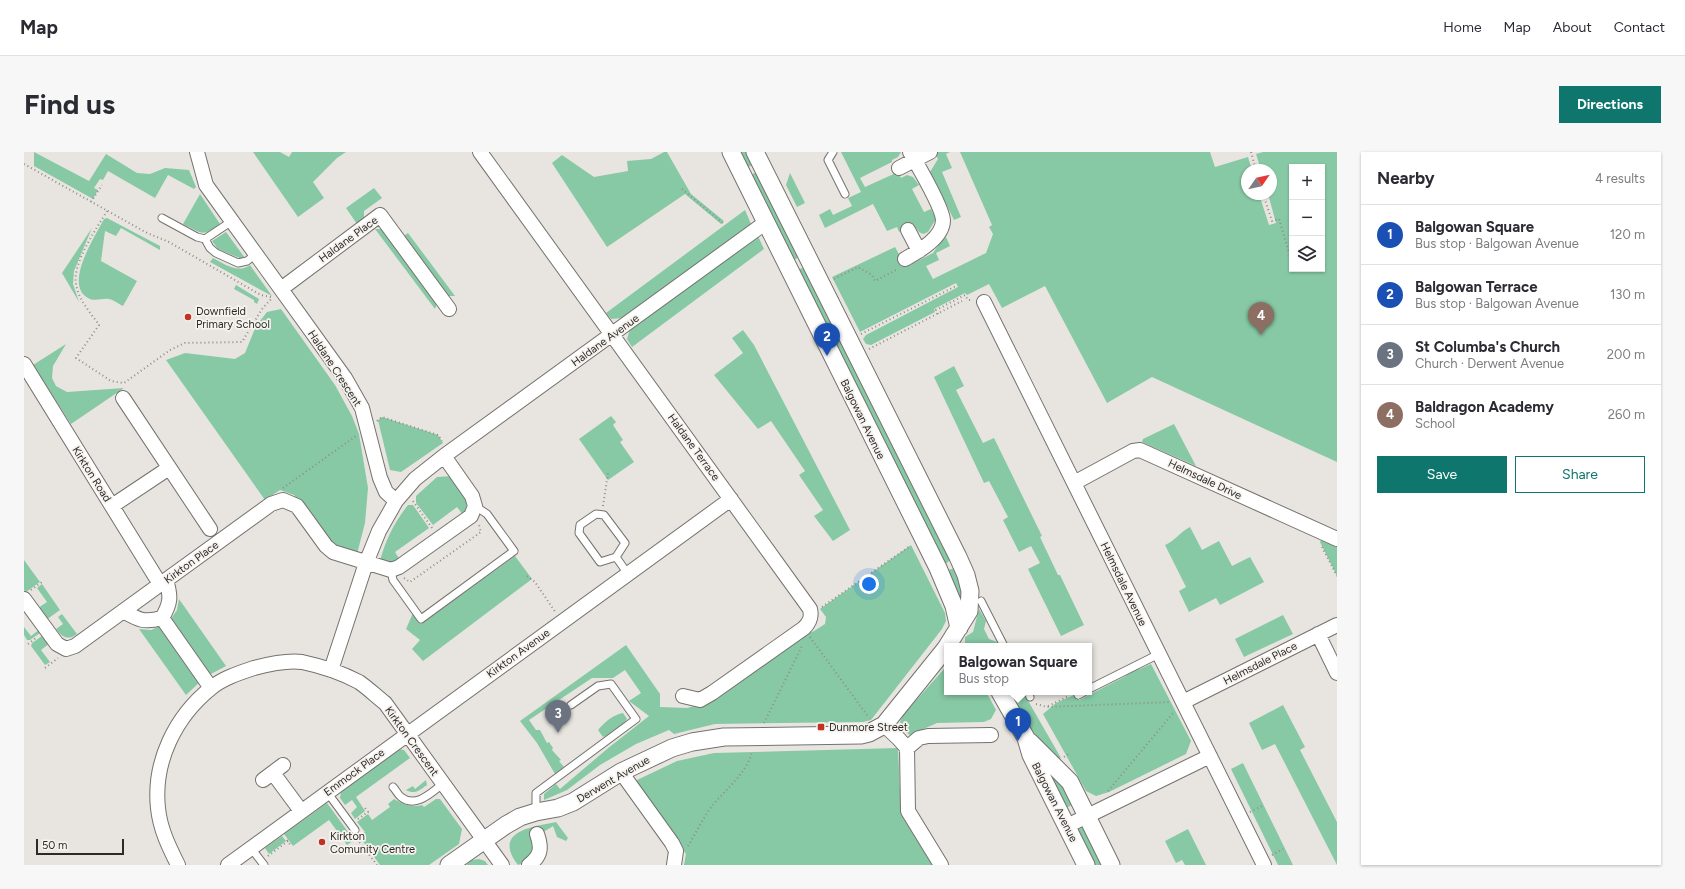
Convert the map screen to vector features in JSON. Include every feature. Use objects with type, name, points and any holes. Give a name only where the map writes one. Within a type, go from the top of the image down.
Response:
[{"type":"street","name":"Haldane Crescent","points":[[197,152],[206,185],[345,378],[362,408],[380,478],[386,492],[400,496]]},
{"type":"street","name":"Haldane Terrace","points":[[480,152],[613,334],[810,609],[812,615]]},
{"type":"street","name":"Balgowan Avenue","points":[[731,152],[938,568],[954,606],[959,628]]},
{"type":"street","name":"Balgowan Avenue","points":[[755,152],[858,355],[966,575],[970,591],[969,610],[959,628]]},
{"type":"street","points":[[899,168],[912,156],[930,152]]},
{"type":"street","points":[[905,258],[932,242],[941,226],[943,219],[939,208],[912,156]]},
{"type":"street","points":[[743,177],[752,170],[763,167]]},
{"type":"street","name":"Haldane Place","points":[[281,289],[380,215],[450,309]]},
{"type":"street","name":"Haldane Avenue","points":[[400,496],[415,479],[444,456],[765,223]]},
{"type":"street","points":[[908,230],[919,251]]},
{"type":"street","points":[[790,270],[810,260]]},
{"type":"street","name":"Helmsdale Avenue","points":[[984,302],[1264,865]]},
{"type":"street","name":"Kirkton Road","points":[[24,364],[112,506],[163,582]]},
{"type":"street","points":[[123,398],[210,529]]},
{"type":"street","name":"Helmsdale Drive","points":[[1074,483],[1133,451],[1140,450],[1331,536]]},
{"type":"street","points":[[366,563],[391,570],[399,567],[471,516],[475,506],[472,496],[444,456]]},
{"type":"street","points":[[112,506],[169,468]]},
{"type":"street","points":[[331,670],[366,563],[379,531],[400,496]]},
{"type":"street","name":"Kirkton Avenue","points":[[408,733],[731,499]]},
{"type":"street","name":"Kirkton Place","points":[[24,599],[57,644],[66,649],[75,646],[271,504],[283,500],[297,506],[326,546],[333,552],[366,563]]},
{"type":"street","points":[[938,568],[950,565],[958,558]]},
{"type":"street","points":[[123,611],[138,619],[149,622],[162,618],[168,607],[170,594],[163,582]]},
{"type":"street","points":[[683,696],[700,700],[712,693],[806,631],[812,615]]},
{"type":"street","points":[[162,618],[211,688]]},
{"type":"street","name":"Helmsdale Place","points":[[1183,702],[1337,625]]},
{"type":"street","points":[[949,643],[959,628]]},
{"type":"street","points":[[1318,634],[1337,673]]},
{"type":"street","points":[[907,748],[881,727],[944,650]]},
{"type":"street","name":"Kirkton Crescent","points":[[178,865],[164,838],[158,808],[158,780],[166,750],[176,726],[193,704],[211,688],[233,675],[268,664],[301,662],[331,670],[360,683],[385,703],[502,865]]},
{"type":"street","name":"Balgowan Avenue","points":[[1002,695],[1026,738],[1031,755],[1086,865]]},
{"type":"street","name":"Derwent Avenue","points":[[449,865],[520,817],[558,808],[573,802],[621,772],[666,750],[692,742],[761,730],[861,735],[881,727]]},
{"type":"street","name":"Emmock Place","points":[[228,865],[408,733]]},
{"type":"street","points":[[907,748],[919,738],[928,736],[991,735]]},
{"type":"street","name":"Balgowan Avenue","points":[[1026,738],[1070,782],[1111,865]]},
{"type":"street","points":[[907,748],[908,811],[941,865]]},
{"type":"street","points":[[1067,826],[1210,756]]},
{"type":"street","points":[[621,772],[672,843],[676,851],[674,865]]},
{"type":"street","points":[[273,773],[301,811]]},
{"type":"street","points":[[529,865],[540,853],[541,844],[537,834]]},
{"type":"lane","points":[[833,152],[828,160],[845,194]]},
{"type":"lane","points":[[162,218],[197,237],[206,239],[232,221]]},
{"type":"lane","points":[[206,239],[210,248],[216,253],[238,263],[247,261],[256,254]]},
{"type":"lane","points":[[391,570],[393,580],[421,619],[514,551],[487,514],[475,506]]},
{"type":"lane","points":[[596,514],[604,515],[625,544],[616,556],[600,562],[579,533],[580,525],[596,514]]},
{"type":"lane","points":[[616,556],[628,574]]},
{"type":"lane","points":[[981,602],[1002,643]]},
{"type":"lane","points":[[1092,688],[1159,654]]},
{"type":"lane","points":[[536,812],[536,793],[636,719],[611,684],[598,686],[571,705]]},
{"type":"lane","points":[[393,787],[401,798],[411,801],[420,800],[444,784]]},
{"type":"lane","points":[[327,792],[353,827]]},
{"type":"lane","points":[[251,848],[262,863]]},
{"type":"path","points":[[1254,164],[1251,153],[1255,152]]},
{"type":"path","points":[[24,164],[107,210],[147,233],[169,242],[261,295],[273,298],[262,309],[242,342],[185,343],[170,350],[124,383],[111,381],[76,358],[99,324],[81,299],[75,284],[76,272],[88,242],[107,210]]},
{"type":"path","points":[[91,202],[102,185]]},
{"type":"path","points":[[682,189],[724,224]]},
{"type":"path","points":[[1266,200],[1272,221],[1279,219],[1289,252]]},
{"type":"path","points":[[822,285],[858,267],[872,275],[875,281],[908,264],[905,258]]},
{"type":"path","points":[[850,339],[956,286]]},
{"type":"path","points":[[938,314],[936,310],[965,295],[968,300],[984,302]]},
{"type":"path","points":[[858,355],[962,301]]},
{"type":"path","points":[[604,515],[602,504],[608,480],[608,473]]},
{"type":"path","points":[[400,496],[440,538],[451,554]]},
{"type":"path","points":[[391,570],[410,582],[481,532],[475,506]]},
{"type":"path","points":[[1331,536],[1320,542],[1337,576]]},
{"type":"path","points":[[812,615],[914,543]]},
{"type":"path","points":[[527,576],[534,582],[562,622]]},
{"type":"path","points":[[688,846],[711,807],[746,766],[806,631],[881,727]]},
{"type":"path","points":[[1047,707],[1072,695]]},
{"type":"path","points":[[1030,697],[1047,707],[1183,702]]},
{"type":"path","points":[[1104,795],[1183,702]]},
{"type":"path","points":[[1063,757],[1070,753]]},
{"type":"path","points":[[365,808],[368,812],[353,827],[356,837],[376,865]]},
{"type":"path","points":[[262,863],[288,841]]},
{"type":"green space","points":[[34,152],[89,181],[106,154],[137,173],[150,174],[165,168],[189,170],[196,187],[194,189],[168,175],[155,198],[108,171],[103,180],[100,179],[94,188],[98,190],[93,199],[34,166]]},
{"type":"green space","points":[[253,152],[280,152],[289,157],[292,152],[346,152],[337,158],[313,182],[324,198],[298,217]]},
{"type":"green space","points":[[664,152],[667,152],[691,194],[724,221],[721,224],[685,194],[607,247],[552,163],[562,155],[594,177],[628,171],[627,161],[651,159]]},
{"type":"green space","points":[[734,152],[751,152],[758,165],[750,166],[744,172]]},
{"type":"green space","points":[[841,152],[901,152],[898,157],[892,160],[892,162],[860,178],[865,187],[898,172],[901,178],[907,175],[913,177],[919,185],[912,189],[924,212],[931,209],[936,219],[928,232],[923,234],[919,232],[913,224],[899,232],[897,227],[887,231],[873,204],[825,228],[819,215],[830,209],[833,215],[852,206],[848,198],[861,192]]},
{"type":"green space","points":[[934,152],[950,152],[946,154],[952,168],[942,172],[961,217],[954,220],[930,172],[938,159]]},
{"type":"green space","points":[[960,152],[1210,152],[1215,167],[1248,157],[1250,164],[1241,164],[1241,200],[1261,200],[1269,225],[1276,223],[1270,200],[1277,200],[1277,164],[1259,164],[1256,154],[1263,152],[1337,152],[1337,462],[1152,377],[1107,403],[1045,286],[1002,308],[989,284],[967,295],[965,293],[934,309],[935,312],[871,345],[866,344],[863,339],[866,335],[958,287],[956,283],[860,332],[832,277],[895,247],[906,267],[933,253],[946,237],[950,246],[936,253],[939,260],[926,266],[933,279],[986,253],[993,234],[989,227],[992,225]]},
{"type":"green space","points":[[754,173],[761,174],[800,256],[796,259],[791,259],[749,178]]},
{"type":"green space","points":[[790,173],[805,203],[797,207],[786,185]]},
{"type":"green space","points":[[374,188],[382,198],[364,211],[364,219],[357,224],[346,208]]},
{"type":"green space","points":[[200,194],[220,224],[209,231],[202,233],[183,224]]},
{"type":"green space","points":[[745,210],[751,224],[623,318],[611,319],[606,313]]},
{"type":"green space","points":[[107,218],[160,246],[160,250],[121,228],[116,236],[105,231],[101,261],[137,281],[123,306],[109,299],[93,300],[88,298],[81,291],[79,282],[80,271],[89,247],[104,219]]},
{"type":"green space","points":[[92,228],[74,271],[73,284],[79,302],[62,273]]},
{"type":"green space","points":[[375,229],[384,229],[438,301],[435,309]]},
{"type":"green space","points":[[226,232],[245,258],[242,259],[218,249],[212,241]]},
{"type":"green space","points":[[408,233],[455,296],[446,296],[402,237]]},
{"type":"green space","points":[[758,236],[764,249],[632,347],[627,339],[630,329]]},
{"type":"green space","points":[[213,258],[231,267],[240,269],[250,265],[272,296],[210,262]]},
{"type":"green space","points":[[804,267],[951,559],[947,563],[942,563],[798,270]]},
{"type":"green space","points":[[236,285],[259,299],[257,304],[254,300],[234,289]]},
{"type":"green space","points":[[281,309],[335,385],[352,416],[359,434],[368,488],[365,523],[357,554],[331,545],[294,495],[280,490],[265,500],[166,360],[185,353],[235,359],[245,353],[256,326],[267,312]]},
{"type":"green space","points":[[743,330],[754,345],[850,530],[833,541],[814,516],[823,510],[799,475],[805,471],[771,421],[758,429],[714,375],[743,353],[732,338]]},
{"type":"green space","points":[[66,344],[53,366],[52,378],[56,386],[67,392],[124,388],[71,424],[33,365]]},
{"type":"green space","points":[[954,366],[964,386],[956,390],[983,443],[994,438],[1042,536],[1040,537],[1058,575],[1060,575],[1084,625],[1061,636],[1028,569],[1040,563],[1031,546],[1019,552],[1003,520],[1008,517],[989,481],[984,483],[934,377]]},
{"type":"green space","points":[[611,416],[616,422],[613,425],[623,440],[620,442],[634,462],[608,480],[579,439]]},
{"type":"green space","points":[[382,417],[438,435],[443,443],[401,472],[390,470],[378,420]]},
{"type":"green space","points":[[1174,424],[1196,466],[1142,442],[1143,439]]},
{"type":"green space","points":[[452,476],[465,494],[467,503],[466,508],[463,515],[457,507],[433,525],[416,503],[416,496],[437,477]]},
{"type":"green space","points":[[408,505],[413,505],[429,528],[395,552],[400,560],[393,563],[380,561],[391,532]]},
{"type":"green space","points":[[1190,527],[1202,550],[1219,541],[1232,566],[1250,557],[1264,582],[1220,605],[1216,598],[1189,612],[1179,591],[1186,587],[1165,545]]},
{"type":"green space","points":[[1322,539],[1337,547],[1337,576],[1320,542]]},
{"type":"green space","points":[[911,545],[945,613],[946,621],[942,629],[871,720],[863,722],[715,724],[674,734],[669,730],[636,744],[600,765],[567,790],[544,800],[544,794],[556,784],[560,789],[649,716],[629,701],[641,693],[625,670],[613,678],[592,678],[529,720],[536,730],[540,730],[547,743],[549,742],[553,748],[552,750],[561,760],[559,761],[564,767],[555,774],[537,743],[520,721],[626,645],[660,694],[660,707],[687,708],[703,704],[804,635],[825,624],[826,617],[820,609]]},
{"type":"green space","points":[[515,556],[532,579],[423,661],[412,649],[420,640],[406,629],[413,613],[421,624]]},
{"type":"green space","points":[[24,560],[40,582],[26,592],[24,590]]},
{"type":"green space","points":[[957,564],[965,581],[963,614],[943,571],[952,569]]},
{"type":"green space","points":[[42,584],[60,610],[46,620],[38,608],[47,602],[37,588]]},
{"type":"green space","points":[[179,599],[226,666],[209,675],[170,620],[177,610]]},
{"type":"green space","points":[[979,609],[986,621],[984,629],[989,639],[997,643],[965,643],[965,637],[973,632]]},
{"type":"green space","points":[[62,614],[77,634],[74,636],[68,638],[65,637],[56,629],[63,624],[58,617]]},
{"type":"green space","points":[[1283,615],[1293,634],[1244,657],[1235,639]]},
{"type":"green space","points":[[160,626],[201,681],[186,695],[139,629],[151,630]]},
{"type":"green space","points":[[24,627],[31,636],[40,629],[40,633],[30,640],[27,640],[24,635]]},
{"type":"green space","points":[[42,636],[45,636],[50,643],[41,650],[50,662],[45,665],[31,646],[32,643]]},
{"type":"green space","points":[[1151,664],[1191,741],[1186,754],[1109,792],[1096,796],[1086,791],[1043,714],[1056,703],[1074,695],[1076,695],[1079,700],[1092,695],[1092,693],[1126,676],[1128,670],[1134,668],[1140,669]]},
{"type":"green space","points":[[944,669],[944,695],[987,695],[996,710],[991,719],[984,722],[937,723],[910,735],[904,731],[900,722],[903,715]]},
{"type":"green space","points":[[1010,695],[1025,695],[1061,758],[1058,760],[1031,734]]},
{"type":"green space","points":[[1283,705],[1305,747],[1300,750],[1337,822],[1337,865],[1275,744],[1262,750],[1249,723]]},
{"type":"green space","points":[[623,713],[627,719],[625,722],[616,730],[603,737],[598,730],[603,724],[615,715]]},
{"type":"green space","points":[[898,748],[901,814],[932,865],[684,865],[686,854],[637,786],[637,780],[677,761],[714,753]]},
{"type":"green space","points":[[399,749],[404,750],[410,758],[356,797],[365,811],[355,819],[351,813],[357,807],[352,800],[345,805],[340,798],[341,792]]},
{"type":"green space","points":[[1039,756],[1063,777],[1074,804],[1066,808]]},
{"type":"green space","points":[[1243,763],[1293,865],[1278,865],[1231,769]]},
{"type":"green space","points":[[426,780],[427,785],[420,790],[412,792],[406,790],[413,786],[415,789]]},
{"type":"green space","points":[[394,799],[408,805],[422,805],[424,807],[436,799],[440,799],[462,829],[459,844],[429,865],[380,865],[359,836],[365,832],[357,822],[368,814],[372,820],[390,807],[388,804]]},
{"type":"green space","points":[[327,803],[354,840],[347,845],[329,820],[293,846],[284,834]]},
{"type":"green space","points":[[556,822],[568,838],[566,841],[557,837],[553,826],[542,833],[527,860],[518,865],[511,854],[510,845],[512,838],[518,833],[527,829]]},
{"type":"green space","points":[[1083,827],[1108,865],[1090,865],[1078,830]]},
{"type":"green space","points":[[1188,829],[1206,865],[1185,865],[1182,860],[1176,863],[1165,841]]},
{"type":"green space","points":[[282,836],[286,841],[269,854],[265,848]]},
{"type":"green space","points":[[479,859],[485,861],[488,865],[466,865],[472,860]]},
{"type":"place","name":"Downfield Primary School","points":[[188,317]]},
{"type":"place","name":"Baldragon Academy","points":[[1261,335]]},
{"type":"place","name":"Balgowan Terrace","points":[[827,356]]},
{"type":"place","name":"Dunmore Street","points":[[821,727]]},
{"type":"place","name":"St Columba's Church","points":[[558,733]]},
{"type":"place","name":"Balgowan Square","points":[[1018,741]]},
{"type":"place","name":"Kirkton Comunity Centre","points":[[322,842]]}]
